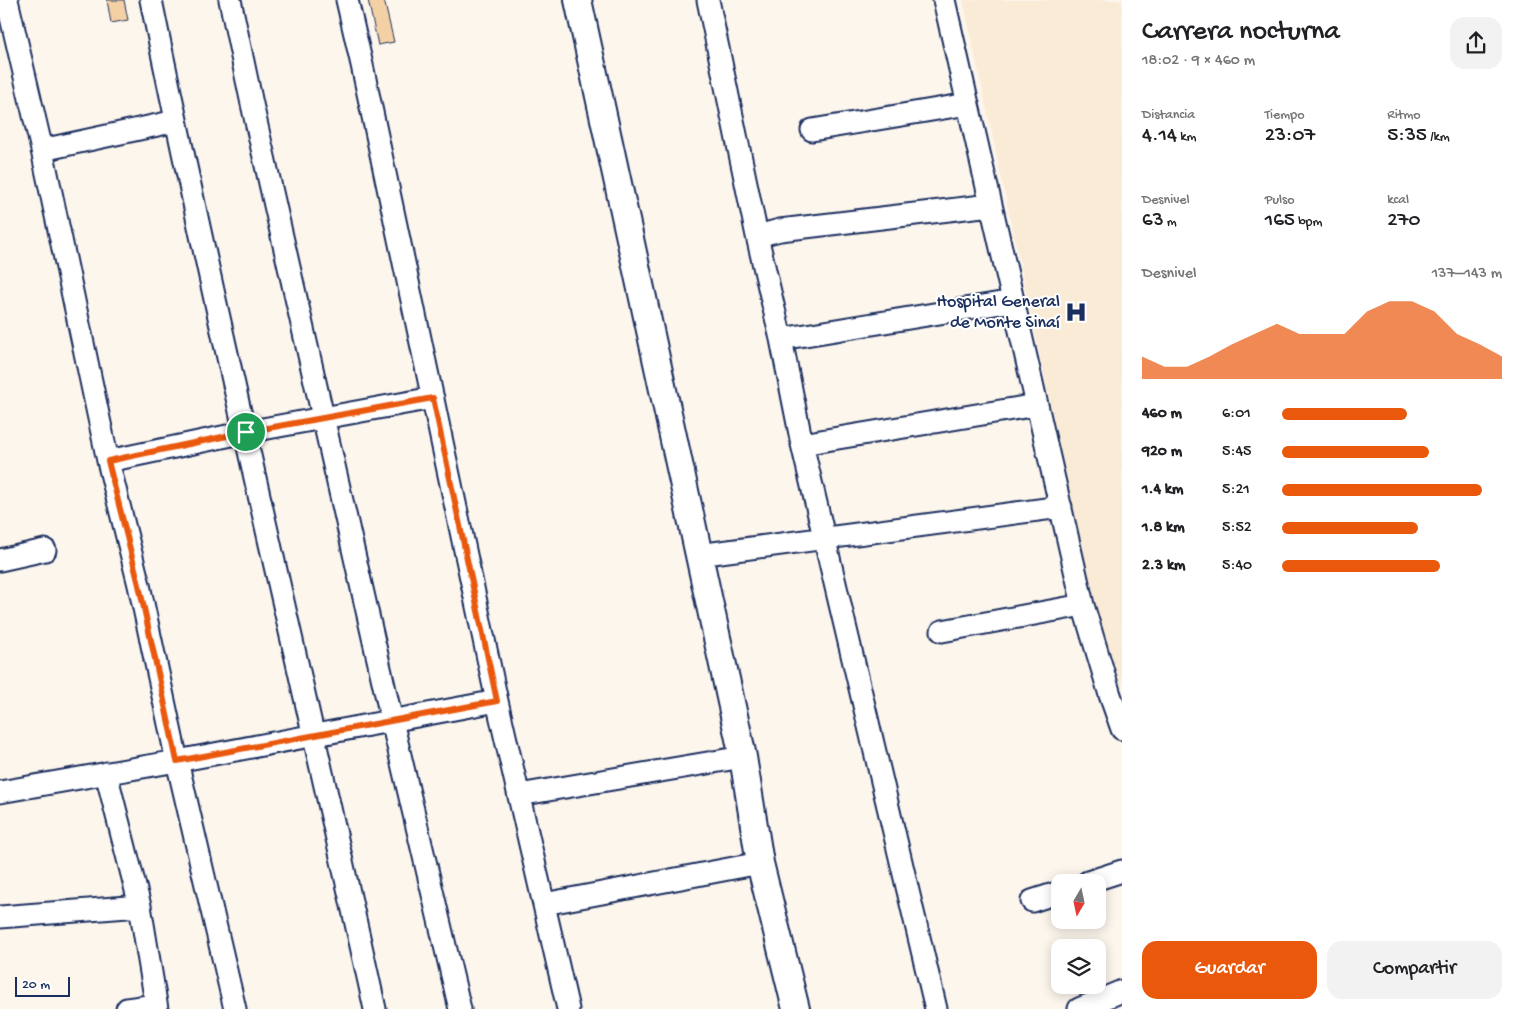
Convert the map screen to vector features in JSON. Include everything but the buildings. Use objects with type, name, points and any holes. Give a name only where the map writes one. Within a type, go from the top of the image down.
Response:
[{"type":"street","points":[[7,0],[42,150],[108,461],[139,585],[177,761],[235,1009]]},
{"type":"street","points":[[151,0],[176,121],[375,1009]]},
{"type":"street","points":[[230,0],[392,721],[460,1009]]},
{"type":"street","points":[[347,0],[497,701],[544,904],[563,1008]]},
{"type":"street","points":[[578,0],[743,757],[760,863],[796,1009]]},
{"type":"street","points":[[708,0],[802,444],[936,1009]]},
{"type":"street","points":[[944,0],[1083,605],[1122,729]]},
{"type":"street","points":[[812,130],[968,104]]},
{"type":"street","points":[[42,150],[176,121]]},
{"type":"street","points":[[757,236],[780,230],[991,205]]},
{"type":"street","points":[[781,339],[1013,301]]},
{"type":"street","points":[[108,461],[246,432],[433,398]]},
{"type":"street","points":[[802,444],[1037,406]]},
{"type":"street","points":[[698,555],[1061,508]]},
{"type":"street","points":[[0,560],[45,550]]},
{"type":"street","points":[[942,631],[1083,605]]},
{"type":"street","points":[[0,792],[497,701]]},
{"type":"street","points":[[519,795],[743,757]]},
{"type":"street","points":[[106,773],[140,906],[157,1007],[127,1009]]},
{"type":"street","points":[[544,904],[760,863]]},
{"type":"street","points":[[1106,876],[1122,871]]},
{"type":"street","points":[[1032,901],[1051,895]]},
{"type":"street","points":[[0,917],[140,906]]},
{"type":"street","points":[[1079,1009],[1122,991]]},
{"type":"shaded area","name":"Hospital General de Monte Sinaí","points":[[963,0],[1122,0],[1122,689],[1109,661],[1098,625]]},
{"type":"place","name":"Hospital General de Monte Sinaí","points":[[1076,312]]},
{"type":"route","points":[[433,398],[497,701],[177,761],[139,585],[108,461],[246,432],[433,398]]}]
